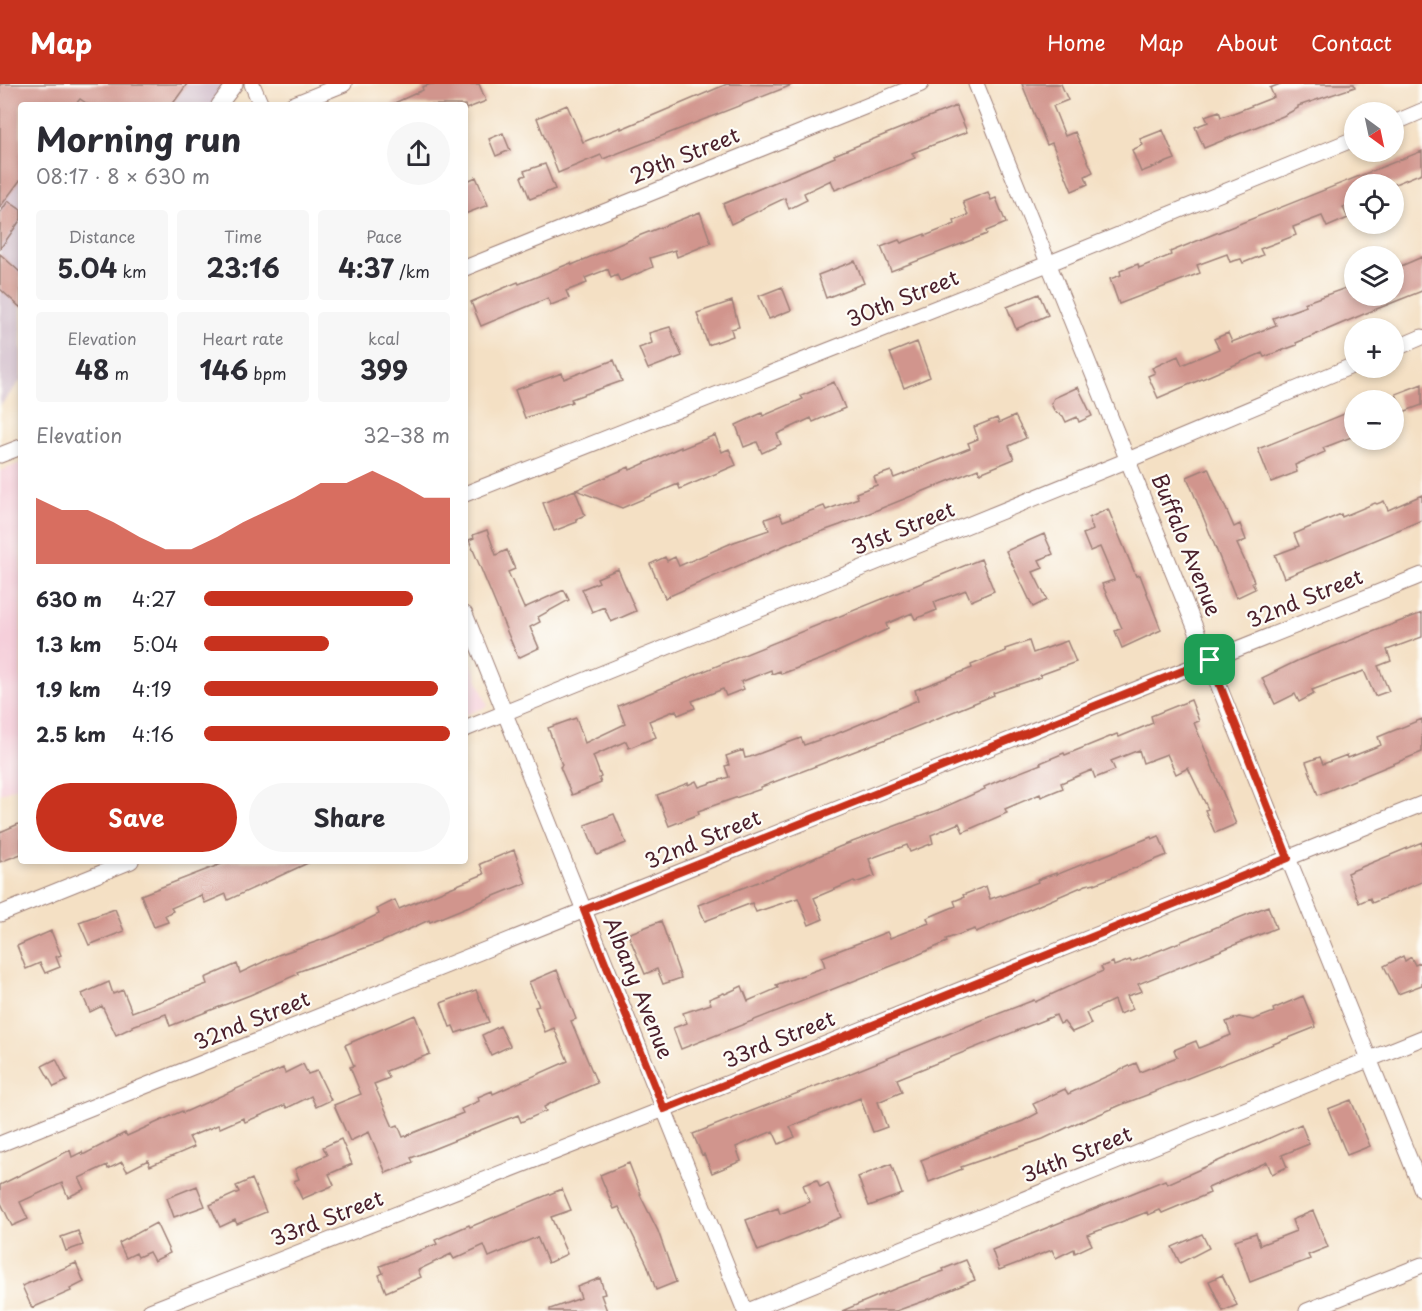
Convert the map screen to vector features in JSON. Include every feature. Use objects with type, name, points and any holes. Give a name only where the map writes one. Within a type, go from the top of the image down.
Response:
[{"type":"street","points":[[221,102],[236,84]]},
{"type":"street","points":[[252,84],[260,102]]},
{"type":"street","points":[[299,102],[344,84]]},
{"type":"street","name":"29th Street","points":[[468,267],[921,84]]},
{"type":"street","name":"Buffalo Avenue","points":[[976,84],[1422,1190]]},
{"type":"street","points":[[1404,119],[1422,111]]},
{"type":"street","name":"30th Street","points":[[468,493],[1050,263],[1344,143]]},
{"type":"street","points":[[1404,345],[1422,337]]},
{"type":"street","name":"31st Street","points":[[468,728],[1128,460],[1344,369]]},
{"type":"street","points":[[0,455],[18,448]]},
{"type":"street","name":"32nd Street","points":[[0,1144],[1422,575]]},
{"type":"street","name":"Albany Avenue","points":[[468,622],[746,1311]]},
{"type":"street","name":"33rd Street","points":[[150,1311],[664,1109],[1422,804]]},
{"type":"street","points":[[0,914],[124,864]]},
{"type":"street","name":"34th Street","points":[[746,1311],[1422,1038]]},
{"type":"street","points":[[1307,1311],[1422,1265]]},
{"type":"shaded area","points":[[0,84],[241,84],[228,102],[18,102],[18,384],[0,406]]},
{"type":"shaded area","points":[[18,464],[18,786],[0,794],[0,471]]},
{"type":"shaded area","points":[[468,655],[488,706],[468,714]]},
{"type":"building","points":[[0,84],[187,84],[174,102],[84,102],[80,99],[78,102],[18,102],[18,183],[0,207]]},
{"type":"building","points":[[431,84],[479,84],[486,101],[468,108],[468,102],[397,102],[423,90],[422,87]]},
{"type":"building","points":[[727,84],[792,85],[603,159],[601,155],[558,173],[537,118],[567,105],[583,142],[621,127],[621,129]]},
{"type":"building","points":[[1022,84],[1061,84],[1068,100],[1053,106],[1065,136],[1075,132],[1093,172],[1085,176],[1088,184],[1072,191],[1052,143],[1047,145]]},
{"type":"building","points":[[1280,84],[1354,84],[1355,87],[1298,106],[1283,116],[1204,148],[1195,127],[1208,122],[1205,116],[1219,111],[1221,117],[1274,97],[1270,88]]},
{"type":"building","points":[[956,106],[967,132],[912,153],[915,158],[835,190],[831,180],[804,193],[807,200],[789,209],[785,198],[731,224],[723,204],[835,157],[834,155]]},
{"type":"building","points":[[1163,130],[1175,159],[1141,172],[1132,150],[1143,145],[1140,139]]},
{"type":"building","points":[[503,133],[510,150],[496,156],[489,139]]},
{"type":"building","points":[[1422,151],[1422,173],[1404,180],[1404,174],[1365,174],[1395,162],[1404,162],[1404,158]]},
{"type":"building","points":[[545,164],[555,189],[530,199],[521,177],[526,175],[524,171]]},
{"type":"building","points":[[476,177],[488,205],[468,213],[468,181]]},
{"type":"building","points":[[1344,182],[1344,220],[1327,227],[1322,216],[1293,227],[1296,235],[1260,249],[1263,255],[1243,263],[1241,259],[1230,262],[1227,254],[1197,265],[1200,273],[1119,304],[1110,279],[1121,275],[1120,271],[1138,264],[1139,268],[1171,255],[1170,252]]},
{"type":"building","points":[[988,192],[991,200],[996,198],[1006,223],[986,231],[987,234],[891,271],[881,247],[899,240],[901,243],[925,234],[925,236],[955,224],[954,221],[968,215],[963,202]]},
{"type":"building","points":[[8,201],[18,208],[18,223],[0,249],[0,213]]},
{"type":"building","points":[[700,212],[711,243],[677,257],[675,250],[650,258],[653,267],[620,281],[617,275],[611,278],[608,269],[585,278],[587,283],[566,291],[569,298],[551,305],[548,298],[481,326],[471,302],[518,282],[519,284],[571,263],[572,265]]},
{"type":"building","points":[[0,254],[18,270],[18,305],[0,289]]},
{"type":"building","points":[[1422,257],[1422,291],[1404,298],[1404,265]]},
{"type":"building","points":[[855,261],[864,283],[826,298],[818,275]]},
{"type":"building","points":[[782,287],[791,310],[769,319],[759,296]]},
{"type":"building","points":[[1344,289],[1344,306],[1384,306],[1355,318],[1344,318],[1344,323],[1296,343],[1297,345],[1264,357],[1262,353],[1158,398],[1148,376],[1155,373],[1152,368],[1178,356],[1182,365],[1219,349],[1214,339],[1228,333],[1232,342],[1276,325],[1273,318],[1306,306],[1304,303]]},
{"type":"building","points":[[1039,294],[1048,315],[1016,329],[1007,307]]},
{"type":"building","points":[[732,301],[739,327],[731,329],[733,336],[708,345],[697,313]]},
{"type":"building","points":[[670,327],[682,356],[648,369],[639,348],[652,343],[649,333]]},
{"type":"building","points":[[917,342],[930,377],[904,388],[890,353]]},
{"type":"building","points":[[614,360],[622,381],[571,399],[572,402],[525,418],[515,390],[562,373],[564,379]]},
{"type":"building","points":[[834,382],[845,408],[813,422],[811,418],[777,434],[781,444],[762,453],[757,442],[744,447],[736,425],[803,399],[801,396]]},
{"type":"building","points":[[1422,384],[1422,405],[1404,412],[1404,391]]},
{"type":"building","points":[[1078,387],[1092,416],[1079,422],[1077,417],[1066,422],[1063,416],[1055,412],[1051,404],[1054,398]]},
{"type":"building","points":[[1344,414],[1344,440],[1323,448],[1325,452],[1295,465],[1297,472],[1271,482],[1258,449]]},
{"type":"building","points":[[1015,416],[1026,438],[1009,446],[1014,459],[980,473],[978,469],[792,542],[665,598],[650,564],[665,557],[667,561],[675,557],[679,566],[734,542],[769,530],[765,519],[780,514],[783,521],[824,506],[826,510],[858,498],[856,493],[877,485],[874,477],[891,471],[894,478],[970,448],[968,443],[978,439],[974,427],[997,418],[999,423]]},
{"type":"building","points":[[715,435],[722,452],[729,449],[736,465],[680,489],[678,484],[622,508],[576,490],[629,467],[630,470],[681,447],[681,449]]},
{"type":"building","points":[[1208,468],[1234,527],[1240,524],[1246,540],[1237,544],[1254,581],[1252,582],[1255,589],[1236,598],[1187,477]]},
{"type":"building","points":[[575,490],[585,515],[576,519],[577,522],[554,531],[543,503]]},
{"type":"building","points":[[1422,495],[1422,520],[1284,578],[1275,555],[1299,546],[1294,534],[1341,514],[1342,517],[1375,503],[1384,501],[1388,510]]},
{"type":"building","points":[[1108,509],[1136,576],[1140,575],[1161,630],[1122,648],[1115,631],[1122,628],[1102,584],[1114,580],[1100,547],[1090,551],[1083,534],[1093,530],[1089,518]]},
{"type":"building","points":[[487,530],[496,555],[507,550],[515,569],[508,572],[524,608],[564,590],[569,600],[538,617],[540,622],[530,627],[539,648],[518,658],[469,540],[474,538],[473,535]]},
{"type":"building","points":[[1044,534],[1053,554],[1039,560],[1043,568],[1033,572],[1047,600],[1033,607],[1006,551]]},
{"type":"building","points":[[981,559],[994,591],[971,601],[966,590],[934,602],[937,610],[915,619],[912,613],[886,624],[888,629],[822,659],[781,674],[780,671],[772,674],[771,670],[741,682],[744,689],[726,696],[723,689],[692,701],[695,708],[678,715],[676,710],[649,721],[656,737],[629,748],[626,741],[593,756],[601,783],[572,795],[560,767],[562,765],[548,728],[576,718],[585,743],[625,724],[618,706]]},
{"type":"building","points":[[618,569],[636,611],[611,622],[604,607],[592,612],[582,589],[599,582],[597,578]]},
{"type":"building","points":[[1422,613],[1422,637],[1387,650],[1391,661],[1378,666],[1389,691],[1375,696],[1364,671],[1312,690],[1314,694],[1299,702],[1295,694],[1275,704],[1262,678],[1299,660]]},
{"type":"building","points":[[1029,641],[1033,653],[1067,641],[1076,662],[1040,675],[1041,677],[993,693],[994,695],[761,787],[761,789],[698,811],[699,814],[669,826],[657,795],[696,781],[699,787],[729,777],[725,766],[729,765],[726,756],[743,750],[745,758],[750,757],[801,738],[804,745],[836,734],[918,700],[915,690],[972,668],[971,665]]},
{"type":"building","points":[[1191,700],[1199,721],[1194,723],[1236,824],[1215,833],[1205,810],[1208,809],[1188,768],[1176,774],[1167,754],[1143,763],[1139,750],[1111,761],[1115,770],[1095,778],[1092,770],[1061,783],[1063,788],[1041,797],[1040,794],[1005,809],[1007,813],[963,832],[959,823],[931,835],[933,843],[910,852],[907,845],[869,859],[875,876],[855,883],[854,881],[814,898],[823,919],[809,925],[798,898],[756,912],[752,903],[705,921],[698,905],[779,874],[839,847],[938,810],[985,789],[984,787],[1064,753],[1065,755],[1117,734],[1119,737],[1153,723],[1151,716]]},
{"type":"building","points":[[1422,719],[1422,752],[1318,795],[1306,762],[1320,757],[1323,764],[1347,755],[1348,758],[1381,745],[1378,737]]},
{"type":"building","points":[[614,814],[626,843],[597,855],[585,825]]},
{"type":"building","points":[[18,824],[18,855],[0,862],[0,832]]},
{"type":"building","points":[[1159,836],[1167,855],[1095,884],[1086,885],[976,932],[975,929],[946,939],[947,942],[899,963],[681,1049],[673,1028],[687,1023],[683,1013],[711,1004],[709,999],[742,986],[748,1001],[778,988],[776,985],[825,967],[822,957],[887,932],[890,938],[929,923],[927,918],[956,906],[954,901],[964,897],[963,895],[986,886],[990,899],[1002,896],[1038,882],[1037,880]]},
{"type":"building","points":[[1422,842],[1422,882],[1372,903],[1370,898],[1359,903],[1347,873]]},
{"type":"building","points":[[514,850],[526,883],[430,922],[429,920],[379,943],[297,972],[298,974],[250,995],[170,1026],[166,1014],[132,1026],[116,1035],[102,1006],[90,1012],[82,994],[109,982],[113,994],[123,990],[132,1012],[207,984],[205,978],[237,964],[240,973],[278,955],[336,935],[379,914],[377,909],[395,900],[399,909],[484,874],[480,864]]},
{"type":"building","points":[[221,864],[306,864],[228,900],[226,894],[205,903],[201,895],[171,908],[173,911],[165,915],[168,922],[154,927],[141,895]]},
{"type":"building","points":[[1268,906],[1276,928],[1138,984],[1142,991],[1127,996],[1133,1009],[1119,1014],[1114,1000],[1086,1013],[1091,1024],[1072,1032],[1064,1022],[1060,1024],[1056,1015],[897,1079],[902,1092],[878,1102],[887,1127],[873,1132],[860,1098],[790,1127],[795,1137],[779,1144],[773,1131],[736,1147],[741,1161],[712,1173],[693,1134],[1034,1000],[1035,1002],[1103,971],[1101,967],[1113,962],[1114,966],[1130,960],[1131,962]]},
{"type":"building","points":[[115,909],[124,931],[89,945],[79,922]]},
{"type":"building","points":[[661,921],[681,978],[663,984],[657,969],[645,974],[628,934]]},
{"type":"building","points":[[51,931],[61,955],[56,957],[60,967],[45,973],[40,963],[26,969],[17,946]]},
{"type":"building","points":[[1403,956],[1405,961],[1411,957],[1415,965],[1422,962],[1422,985],[1398,994],[1384,966]]},
{"type":"building","points":[[557,970],[576,1019],[571,1021],[597,1083],[553,1102],[544,1107],[546,1111],[521,1122],[518,1115],[411,1158],[413,1162],[386,1173],[369,1132],[350,1141],[334,1105],[361,1094],[350,1067],[354,1066],[345,1045],[415,1015],[430,1054],[386,1071],[389,1078],[374,1084],[393,1127],[398,1125],[403,1137],[463,1113],[461,1109],[479,1101],[478,1097],[492,1091],[493,1094],[568,1061],[554,1028],[545,1032],[535,1007],[539,1006],[529,982]]},
{"type":"building","points":[[476,990],[489,1022],[456,1033],[453,1026],[450,1027],[441,1003]]},
{"type":"building","points":[[1303,996],[1316,1027],[1081,1121],[1043,1139],[961,1167],[962,1169],[929,1182],[921,1160],[1023,1121],[1038,1113],[1033,1104],[1065,1089],[1068,1094],[1136,1063],[1140,1072],[1177,1057],[1174,1050],[1196,1041],[1199,1048],[1231,1035],[1226,1022],[1239,1017],[1253,1020],[1274,1012],[1273,1009]]},
{"type":"building","points":[[500,1026],[510,1046],[491,1055],[482,1035]]},
{"type":"building","points":[[56,1059],[67,1081],[54,1087],[42,1066]]},
{"type":"building","points":[[303,1064],[308,1074],[317,1071],[331,1100],[316,1107],[311,1096],[287,1108],[285,1105],[245,1122],[243,1118],[220,1128],[218,1125],[189,1137],[194,1147],[150,1166],[148,1160],[127,1171],[122,1162],[108,1169],[107,1165],[79,1178],[85,1189],[68,1197],[62,1183],[20,1202],[28,1219],[12,1226],[0,1201],[0,1185],[70,1150],[72,1157],[82,1152],[83,1155],[125,1133],[127,1136],[283,1068],[285,1073]]},
{"type":"building","points":[[1351,1100],[1370,1146],[1347,1155],[1328,1109]]},
{"type":"building","points":[[1301,1124],[1309,1144],[1282,1155],[1287,1167],[1272,1174],[1267,1162],[1208,1188],[1210,1193],[1162,1213],[1160,1210],[1148,1215],[1147,1212],[1087,1235],[1092,1245],[1075,1253],[1074,1249],[1056,1258],[1052,1250],[999,1270],[992,1250],[1165,1180],[1167,1184]]},
{"type":"building","points":[[341,1139],[352,1164],[329,1174],[334,1185],[302,1199],[294,1181],[299,1179],[295,1169],[327,1155],[323,1147]]},
{"type":"building","points":[[629,1163],[640,1195],[658,1231],[676,1282],[656,1290],[647,1264],[619,1207],[614,1209],[600,1175]]},
{"type":"building","points":[[891,1164],[902,1194],[869,1206],[858,1177]]},
{"type":"building","points":[[252,1179],[266,1212],[237,1224],[235,1220],[220,1227],[210,1205],[239,1192],[236,1186]]},
{"type":"building","points":[[817,1180],[820,1187],[828,1183],[842,1217],[758,1251],[746,1220],[778,1208],[780,1214],[810,1202],[803,1185]]},
{"type":"building","points":[[197,1186],[205,1206],[174,1217],[167,1198]]},
{"type":"building","points":[[562,1189],[571,1210],[551,1217],[567,1254],[548,1263],[537,1237],[489,1257],[484,1245],[454,1259],[451,1254],[418,1270],[421,1277],[386,1292],[379,1275],[383,1273],[380,1266],[437,1244],[435,1240],[469,1225],[470,1227]]},
{"type":"building","points":[[1313,1211],[1328,1247],[1308,1255],[1310,1259],[1250,1282],[1235,1240],[1256,1233],[1260,1245],[1296,1231],[1292,1220]]},
{"type":"building","points":[[156,1223],[170,1253],[154,1261],[149,1252],[138,1257],[136,1253],[126,1258],[119,1243]]},
{"type":"building","points":[[78,1231],[83,1245],[66,1251],[61,1237]]},
{"type":"building","points":[[1202,1234],[1209,1248],[1180,1263],[1172,1247]]},
{"type":"building","points":[[966,1260],[975,1280],[927,1300],[896,1311],[842,1311],[944,1271],[943,1269]]},
{"type":"building","points":[[76,1263],[84,1282],[70,1289],[71,1291],[32,1308],[22,1286]]},
{"type":"building","points":[[1222,1275],[1237,1305],[1223,1311],[1209,1281]]},
{"type":"building","points":[[600,1278],[605,1294],[601,1295],[607,1311],[550,1311],[550,1309],[581,1298],[577,1287]]},
{"type":"route","points":[[1210,660],[1288,858],[664,1109],[584,910],[1210,660]]}]
